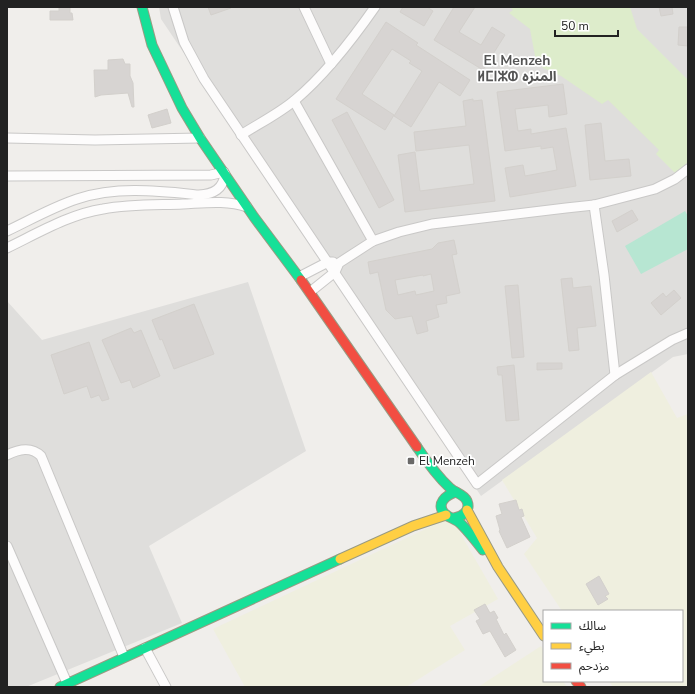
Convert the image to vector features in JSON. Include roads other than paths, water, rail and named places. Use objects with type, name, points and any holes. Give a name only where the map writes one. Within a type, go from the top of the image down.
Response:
[{"type":"main road","points":[[142,7],[152,45],[179,101],[200,138],[247,207],[310,292],[431,468],[467,502],[467,510],[498,567],[543,634]]},
{"type":"main road","points":[[431,468],[441,497],[442,509],[498,567]]},
{"type":"main road","points":[[413,526],[441,497],[459,494]]},
{"type":"main road","points":[[63,685],[413,526],[450,517],[462,516],[467,510]]},
{"type":"street","points":[[173,7],[184,42],[204,79],[477,484]]},
{"type":"street","points":[[304,7],[331,64]]},
{"type":"street","points":[[241,135],[294,101],[331,64],[375,7]]},
{"type":"street","points":[[294,101],[373,241]]},
{"type":"street","points":[[7,138],[95,140],[200,138]]},
{"type":"street","points":[[7,176],[211,175],[225,173],[222,185],[219,189],[200,199],[102,209],[71,218],[7,248]]},
{"type":"street","points":[[310,292],[335,272],[339,263],[373,241],[399,232],[432,224],[594,206],[655,189],[686,174]]},
{"type":"street","points":[[7,231],[66,203],[101,193],[141,190],[225,202],[247,207]]},
{"type":"street","points":[[594,206],[604,275],[615,374]]},
{"type":"street","points":[[299,277],[328,262],[339,263]]},
{"type":"street","points":[[459,494],[477,484],[615,374],[672,340],[688,333]]},
{"type":"street","points":[[7,455],[29,449],[35,450],[41,456],[124,657]]},
{"type":"street","points":[[7,546],[63,685]]},
{"type":"street","points":[[145,648],[166,687]]},
{"type":"place","name":"El Menzeh","points":[[411,461]]},
{"type":"district","name":"El Menzeh ⵍⵎⵏⵣⵀ المنزه","points":[[517,68]]}]
